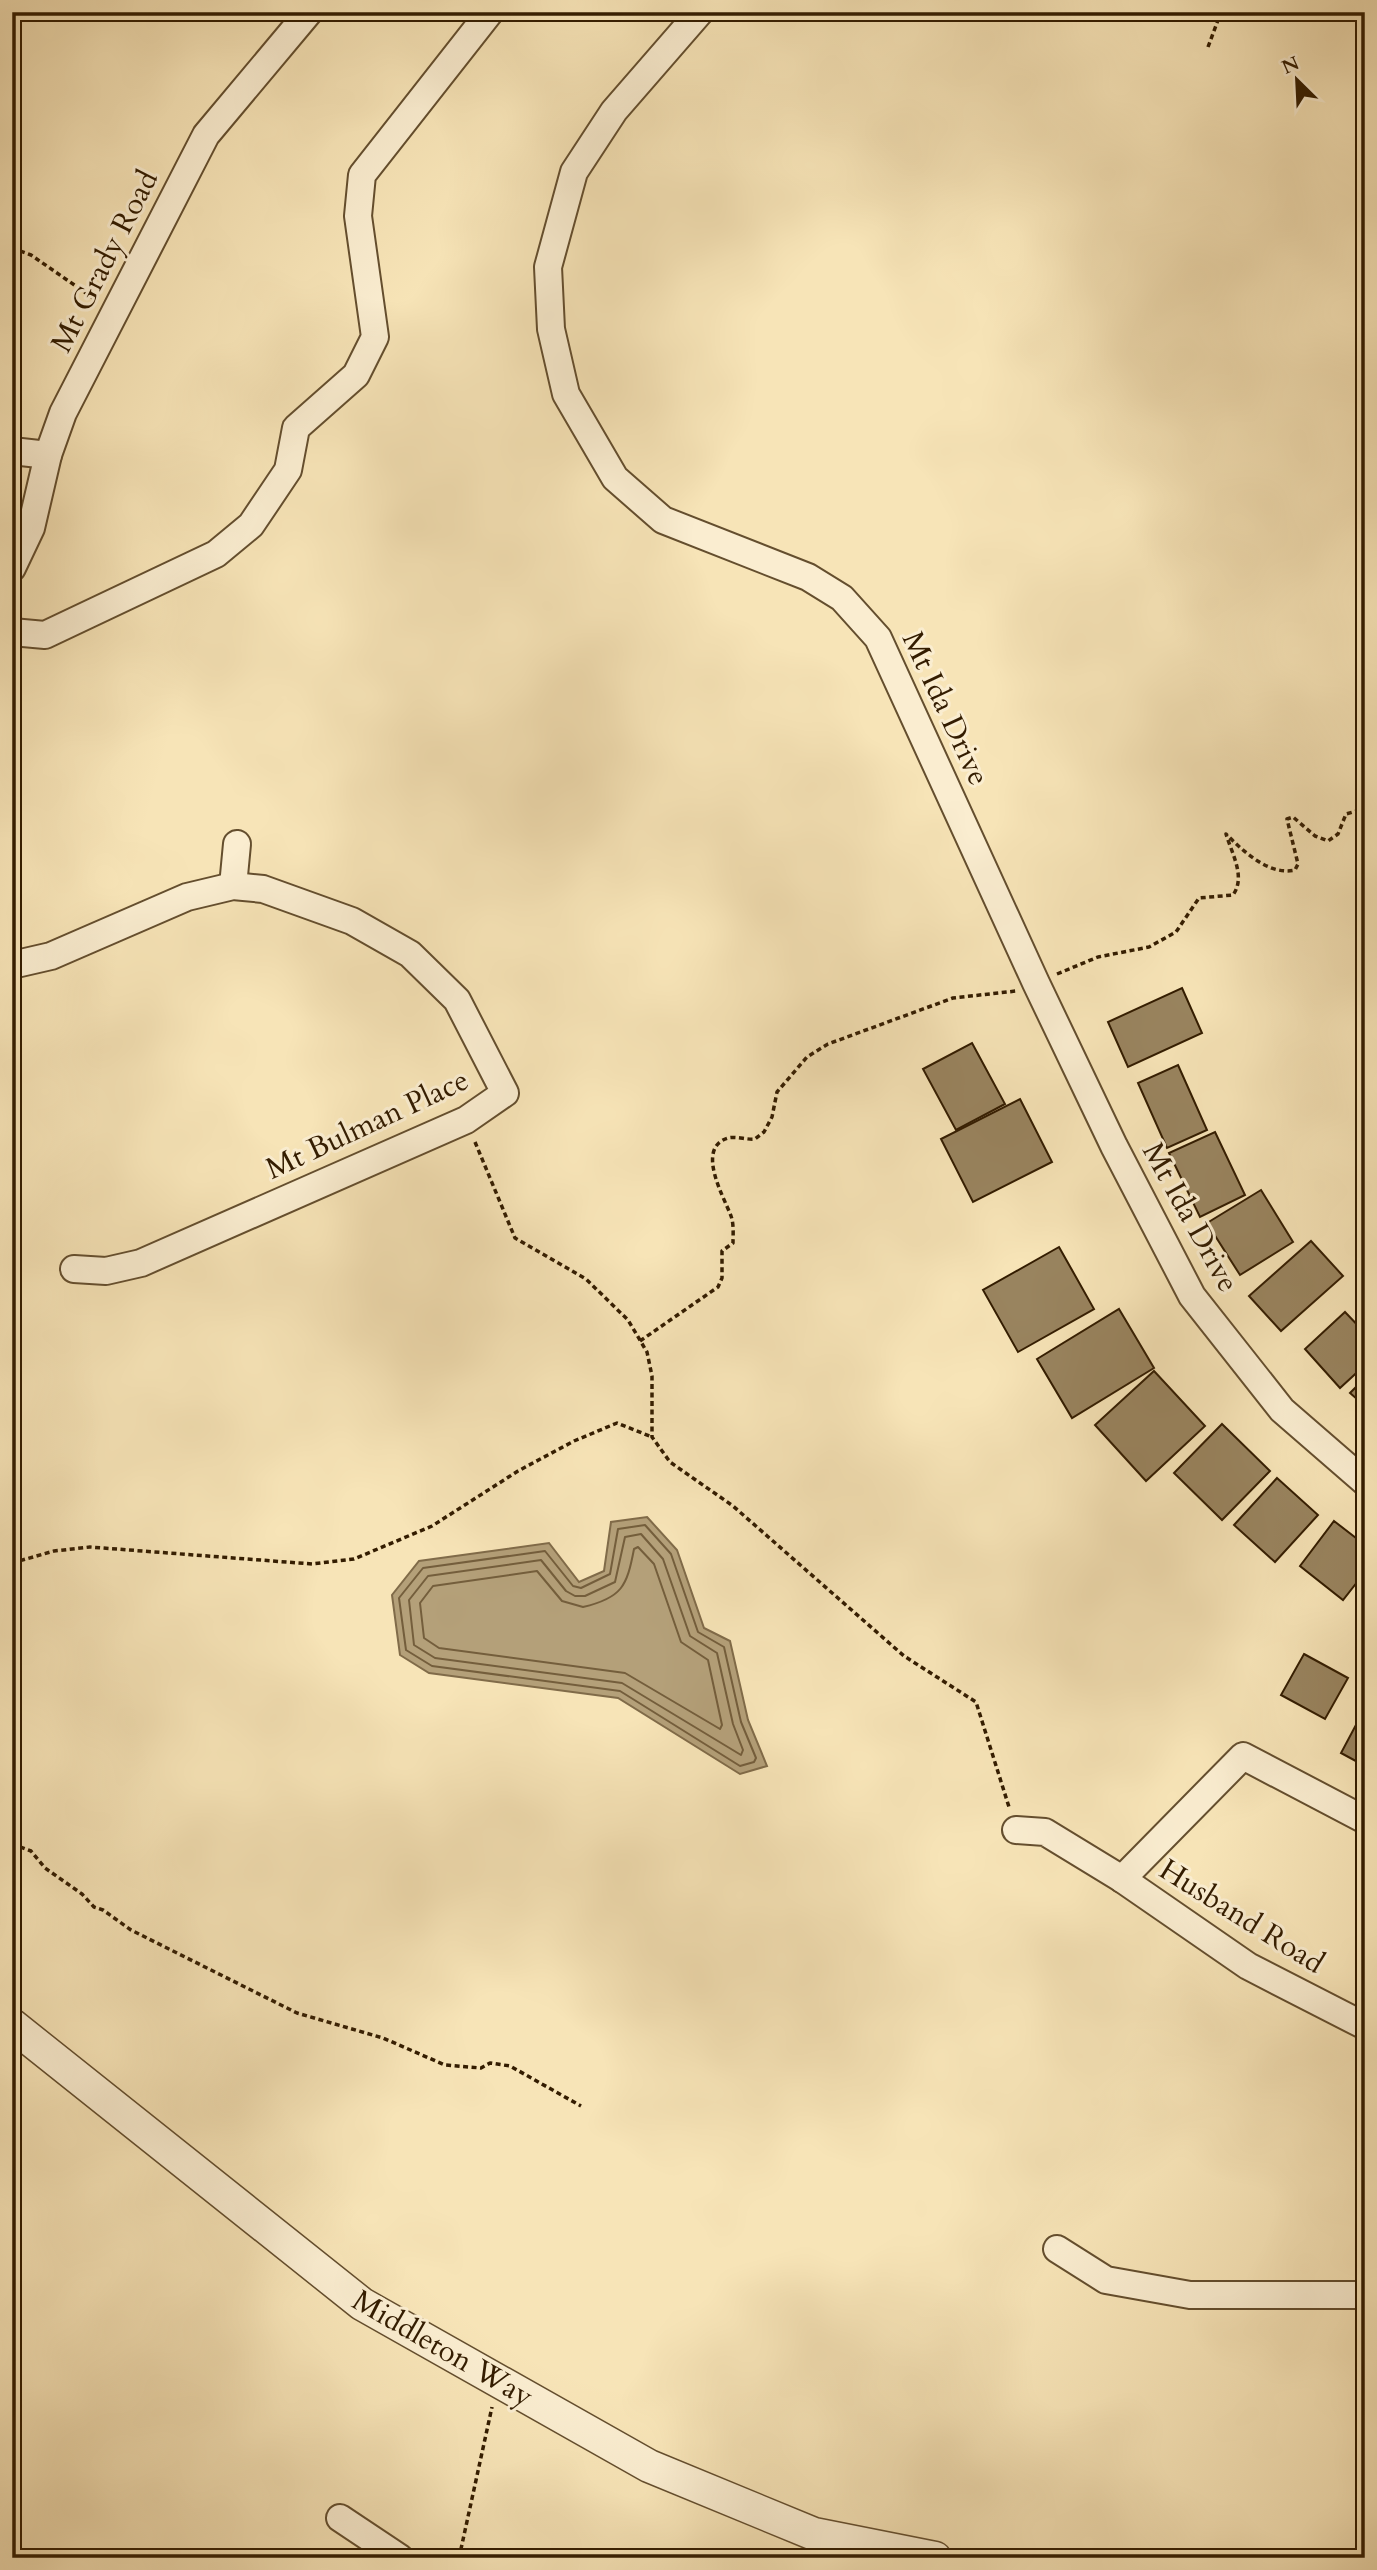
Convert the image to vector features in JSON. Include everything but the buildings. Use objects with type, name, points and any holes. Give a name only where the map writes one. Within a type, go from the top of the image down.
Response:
[{"type":"street","name":"Mt Grady Road","points":[[12,568],[31,528],[48,455],[63,413],[206,135],[309,12]]},
{"type":"street","points":[[12,632],[45,635],[216,554],[251,525],[288,470],[296,428],[356,375],[374,337],[358,216],[362,174],[490,12]]},
{"type":"street","name":"Mt Ida Drive","points":[[700,12],[614,111],[574,172],[548,267],[551,329],[566,394],[615,478],[663,520],[808,577],[842,598],[878,638],[1036,983],[1114,1146],[1192,1296],[1282,1410],[1365,1482]]},
{"type":"street","points":[[12,451],[48,455]]},
{"type":"street","points":[[233,886],[237,844]]},
{"type":"street","name":"Mt Bulman Place","points":[[12,965],[51,956],[187,897],[233,886],[264,889],[352,921],[410,954],[457,1000],[505,1093],[466,1120],[141,1263],[106,1270],[74,1269]]},
{"type":"street","points":[[1122,1880],[1243,1756],[1365,1820]]},
{"type":"street","name":"Husband Road","points":[[1016,1830],[1045,1832],[1122,1880],[1248,1966],[1365,2026]]},
{"type":"street","name":"Middleton Way","points":[[12,2025],[362,2304],[649,2466],[802,2529],[934,2558]]},
{"type":"street","points":[[1057,2249],[1106,2280],[1191,2295],[1365,2295]]},
{"type":"street","points":[[341,2518],[400,2558]]},
{"type":"path","points":[[1208,47],[1221,12]]},
{"type":"path","points":[[12,248],[31,255],[115,313]]},
{"type":"path","points":[[1046,979],[1098,957],[1149,947],[1176,932],[1199,898],[1233,895],[1238,888],[1239,874],[1226,834],[1252,859],[1289,872],[1295,870],[1298,864],[1287,819],[1293,817],[1315,836],[1328,841],[1338,834],[1346,814],[1360,810],[1365,812]]},
{"type":"path","points":[[640,1341],[718,1287],[722,1278],[722,1251],[733,1243],[732,1219],[716,1181],[712,1158],[716,1147],[729,1137],[755,1139],[764,1132],[772,1117],[777,1092],[807,1057],[828,1044],[953,998],[1021,989]]},
{"type":"path","points":[[466,1120],[515,1238],[586,1279],[628,1320],[647,1352],[652,1376],[652,1437]]},
{"type":"path","points":[[12,1563],[54,1551],[90,1547],[313,1564],[354,1559],[432,1526],[518,1471],[574,1441],[617,1423],[652,1437],[670,1462],[733,1506],[904,1656],[976,1702],[1016,1830]]},
{"type":"path","points":[[12,1844],[31,1851],[45,1868],[82,1894],[94,1907],[103,1910],[131,1930],[298,2013],[383,2038],[445,2064],[481,2068],[490,2063],[510,2066],[581,2106]]},
{"type":"path","points":[[459,2558],[498,2381]]},
{"type":"water","points":[[647,1517],[677,1550],[704,1628],[730,1641],[748,1720],[767,1766],[740,1774],[618,1698],[429,1673],[400,1655],[392,1595],[419,1561],[549,1543],[579,1582],[604,1571],[611,1522]]}]
